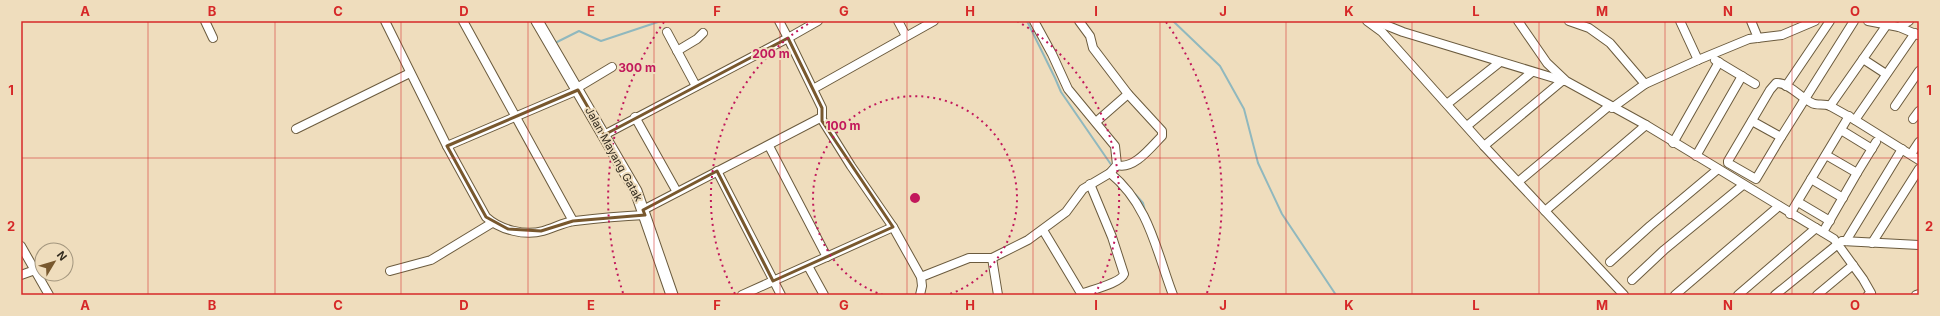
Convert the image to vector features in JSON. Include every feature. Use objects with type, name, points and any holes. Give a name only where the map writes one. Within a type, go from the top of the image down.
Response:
[{"type":"street","points":[[205,21],[214,38]]},
{"type":"street","points":[[385,21],[481,211],[492,223],[508,229],[530,232],[541,231],[573,221],[644,212],[677,192],[821,118],[824,114],[822,108],[779,21]]},
{"type":"street","points":[[463,21],[573,221]]},
{"type":"street","name":"Jalan Mayang Gatak","points":[[537,21],[578,89],[636,191],[672,295]]},
{"type":"street","points":[[604,135],[635,117],[818,21]]},
{"type":"street","points":[[898,21],[906,36]]},
{"type":"street","points":[[813,89],[934,21]]},
{"type":"street","points":[[1034,21],[1052,54],[1068,89],[1115,146],[1114,169],[1143,212],[1173,295]]},
{"type":"street","points":[[921,277],[970,258],[992,258],[1028,240],[1066,212],[1083,189],[1114,169],[1132,163],[1148,150],[1162,134],[1128,94],[1093,48],[1090,36],[1079,21]]},
{"type":"street","points":[[1518,21],[1547,62],[1564,81]]},
{"type":"street","points":[[1569,21],[1589,28],[1610,43],[1645,84]]},
{"type":"street","points":[[1680,21],[1698,60]]},
{"type":"street","points":[[1751,21],[1758,38]]},
{"type":"street","points":[[1518,182],[1611,107],[1645,84],[1750,39],[1782,35],[1816,21]]},
{"type":"street","points":[[1786,86],[1830,21]]},
{"type":"street","points":[[1854,21],[1804,98],[1757,178],[1753,179],[1728,164],[1728,161],[1773,85],[1780,83],[1786,86],[1804,98],[1812,103],[1821,103],[1830,106],[1852,118],[1919,160]]},
{"type":"street","points":[[1790,214],[1841,130],[1917,34],[1894,25],[1868,21]]},
{"type":"street","points":[[1830,106],[1863,59],[1894,25],[1909,21]]},
{"type":"street","points":[[1374,22],[1564,81],[1646,126],[1790,214],[1839,241],[1919,245]]},
{"type":"street","points":[[1374,22],[1484,146],[1624,295]]},
{"type":"street","points":[[667,32],[696,86]]},
{"type":"street","points":[[677,51],[697,40],[703,33]]},
{"type":"street","points":[[1709,56],[1755,84]]},
{"type":"street","points":[[1863,59],[1886,74]]},
{"type":"street","points":[[1447,104],[1500,62]]},
{"type":"street","points":[[1673,143],[1719,62]]},
{"type":"street","points":[[447,146],[578,89],[612,67]]},
{"type":"street","points":[[1895,106],[1919,71]]},
{"type":"street","points":[[1467,126],[1532,72]]},
{"type":"street","points":[[296,129],[410,73]]},
{"type":"street","points":[[1696,156],[1742,76]]},
{"type":"street","points":[[1484,146],[1564,81]]},
{"type":"street","points":[[1096,122],[1128,94]]},
{"type":"street","points":[[1913,120],[1919,111]]},
{"type":"street","points":[[635,117],[677,192]]},
{"type":"street","points":[[821,118],[851,166],[893,227],[921,277],[922,286],[920,295]]},
{"type":"street","points":[[1752,121],[1781,136]]},
{"type":"street","points":[[1545,211],[1646,126]]},
{"type":"street","points":[[1738,295],[1830,221],[1874,145],[1841,130]]},
{"type":"street","points":[[1911,154],[1919,142]]},
{"type":"street","points":[[769,146],[827,257]]},
{"type":"street","points":[[1775,295],[1839,241],[1902,149]]},
{"type":"street","points":[[1826,155],[1857,173]]},
{"type":"street","points":[[1610,262],[1718,169]]},
{"type":"street","points":[[1872,243],[1919,169]]},
{"type":"street","points":[[717,171],[781,295]]},
{"type":"street","points":[[1632,280],[1740,183],[1742,173]]},
{"type":"street","points":[[1811,179],[1843,198]]},
{"type":"street","points":[[1043,230],[1081,295],[1117,281],[1123,277],[1124,274],[1112,237],[1090,184]]},
{"type":"street","points":[[1798,202],[1830,221]]},
{"type":"street","points":[[1675,295],[1779,206]]},
{"type":"street","points":[[390,271],[431,260],[492,223]]},
{"type":"street","points":[[742,295],[893,227]]},
{"type":"street","points":[[1839,241],[1870,294]]},
{"type":"street","points":[[22,251],[34,269]]},
{"type":"street","points":[[992,258],[998,295]]},
{"type":"street","points":[[1817,295],[1854,265]]},
{"type":"street","points":[[808,266],[824,295]]},
{"type":"street","points":[[21,275],[34,270]]},
{"type":"street","points":[[42,282],[49,295]]},
{"type":"highlighted area","points":[[788,38],[822,108],[822,121],[893,227],[773,281],[717,171],[643,210],[645,215],[573,221],[541,231],[508,229],[486,217],[447,146],[578,90],[604,135]]},
{"type":"waterway","points":[[555,43],[579,31],[601,41],[661,21]]},
{"type":"waterway","points":[[1027,21],[1061,92],[1112,166]]},
{"type":"waterway","points":[[1173,21],[1220,66],[1244,109],[1258,163],[1282,214],[1336,295]]},
{"type":"waterway","points":[[1135,194],[1143,203],[1145,211]]}]
